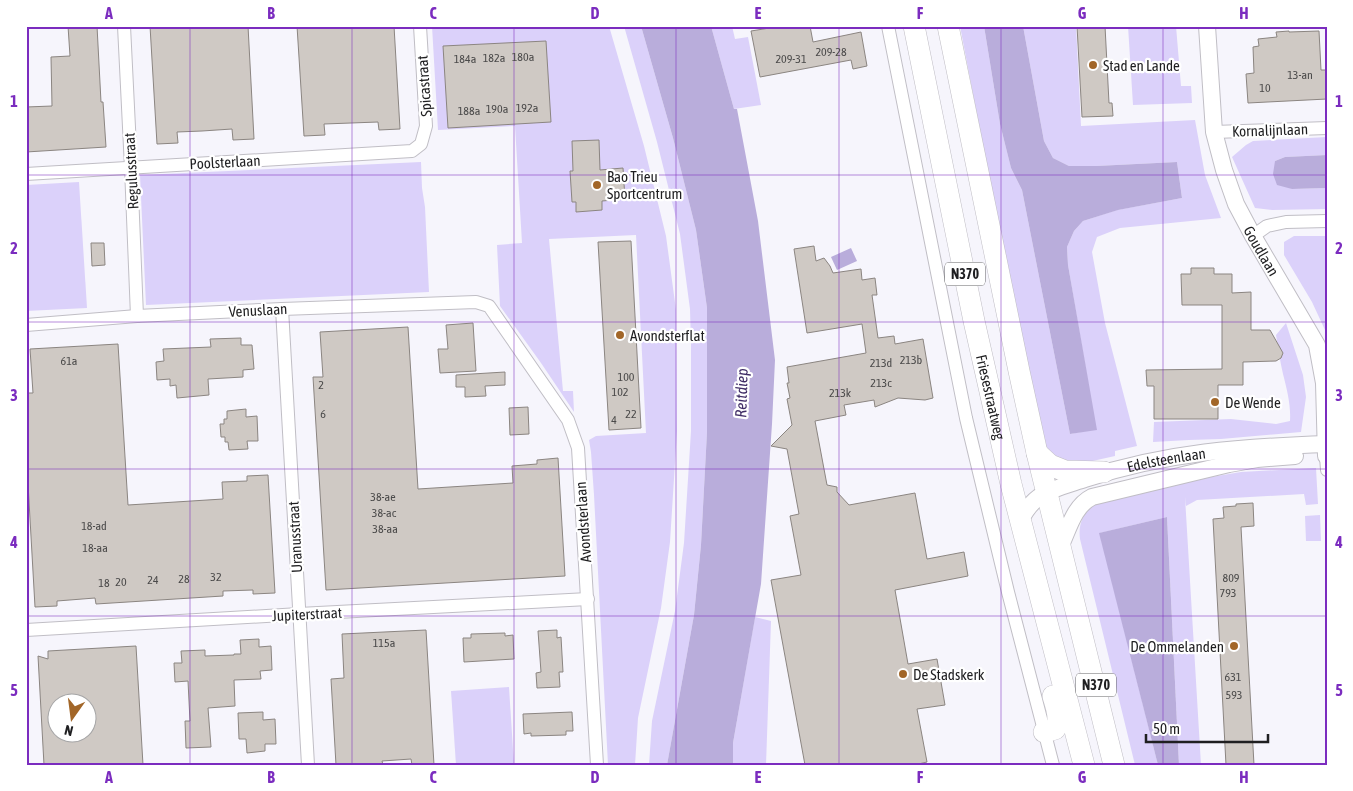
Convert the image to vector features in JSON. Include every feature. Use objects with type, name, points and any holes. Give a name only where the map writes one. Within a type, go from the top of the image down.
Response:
[{"type":"highway","name":"Friesestraatweg","points":[[914,26],[974,321],[1011,484],[1084,765]]},
{"type":"highway","name":"N370","points":[[948,26],[1018,371],[1114,765]]},
{"type":"highway","points":[[1037,453],[1050,465],[1065,471],[1104,472]]},
{"type":"highway","points":[[1044,732],[1055,729],[1059,717],[1045,666],[1052,643]]},
{"type":"street","name":"Regulusstraat","points":[[124,26],[137,316]]},
{"type":"street","name":"Spicastraat","points":[[420,26],[426,126],[421,144]]},
{"type":"street","name":"Friesestraatweg","points":[[888,26],[966,418],[1008,592],[1053,765]]},
{"type":"street","name":"Goudlaan","points":[[1207,26],[1214,132],[1224,170],[1236,204],[1317,345],[1324,383],[1327,470]]},
{"type":"street","name":"Kornalijnlaan","points":[[1214,132],[1327,128]]},
{"type":"street","name":"Poolsterlaan","points":[[26,174],[412,151],[421,144]]},
{"type":"street","points":[[1254,236],[1267,226],[1286,222],[1327,221]]},
{"type":"street","name":"Venuslaan","points":[[26,325],[137,316],[282,309],[476,302],[489,306]]},
{"type":"street","name":"Avondsterlaan","points":[[489,306],[568,420],[578,448],[597,765]]},
{"type":"street","name":"Uranusstraat","points":[[282,309],[308,765]]},
{"type":"street","name":"Edelsteenlaan","points":[[1020,521],[1034,501],[1047,492],[1104,472],[1179,455],[1241,448],[1326,444]]},
{"type":"street","name":"Edelsteenlaan","points":[[1061,545],[1077,510],[1088,500],[1098,495],[1229,464],[1283,456],[1327,456]]},
{"type":"street","name":"Jupiterstraat","points":[[26,630],[588,599]]},
{"type":"shaded area","points":[[432,26],[609,26],[644,146],[666,236],[676,310],[677,431],[670,542],[661,608],[638,718],[635,765],[608,765],[594,495],[589,440],[596,436],[646,433],[636,235],[549,239],[563,391],[573,391],[574,412],[500,306],[497,245],[522,243],[515,126],[438,130]]},
{"type":"shaded area","points":[[624,26],[641,26],[673,138],[696,230],[707,308],[707,432],[701,545],[694,615],[667,765],[649,765],[652,721],[675,611],[684,543],[691,431],[690,309],[680,234],[657,142]]},
{"type":"shaded area","points":[[711,26],[732,26],[735,39],[748,37],[761,105],[734,109]]},
{"type":"shaded area","points":[[960,26],[984,26],[1000,124],[1011,168],[1022,190],[1070,434],[1096,429],[1068,265],[1067,247],[1074,231],[1083,221],[1117,210],[1182,198],[1177,162],[1069,166],[1053,158],[1044,141],[1023,26],[1076,26],[1081,126],[1195,120],[1205,175],[1221,218],[1120,228],[1097,237],[1092,252],[1105,323],[1137,446],[1115,451],[1115,456],[1068,465],[1046,449],[1009,283]]},
{"type":"shaded area","points":[[1128,26],[1176,26],[1181,86],[1191,86],[1192,103],[1133,105]]},
{"type":"shaded area","points":[[1327,137],[1327,155],[1285,157],[1275,161],[1292,189],[1327,188],[1327,209],[1272,210],[1255,208],[1232,157],[1253,141]]},
{"type":"shaded area","points":[[421,162],[429,292],[146,305],[140,175]]},
{"type":"shaded area","points":[[79,182],[87,308],[26,311],[26,185]]},
{"type":"shaded area","points":[[1294,236],[1327,236],[1327,329],[1325,330],[1312,302],[1284,255],[1284,242]]},
{"type":"shaded area","points":[[1286,323],[1303,375],[1306,397],[1301,432],[1221,439],[1153,442],[1154,422],[1231,419],[1276,424],[1290,421],[1290,409],[1276,335]]},
{"type":"shaded area","points":[[1316,468],[1318,504],[1306,505],[1304,494],[1197,500],[1186,506],[1185,497],[1201,765],[1179,765],[1167,517],[1100,533],[1158,765],[1135,765],[1080,539],[1080,529],[1084,516],[1092,505],[1199,479],[1241,472]]},
{"type":"shaded area","points":[[1320,515],[1321,541],[1306,541],[1305,516]]},
{"type":"shaded area","points":[[755,617],[771,621],[766,765],[733,765],[733,743]]},
{"type":"shaded area","points":[[509,687],[514,765],[456,765],[451,691]]},
{"type":"water","name":"Reitdiep","points":[[641,26],[711,26],[734,109],[737,109],[758,221],[775,360],[761,584],[733,743],[733,765],[667,765],[694,615],[701,545],[707,432],[707,308],[696,230],[673,138]]},
{"type":"water","points":[[984,26],[1023,26],[1044,141],[1053,158],[1069,166],[1177,162],[1182,198],[1118,210],[1083,221],[1074,231],[1067,247],[1068,265],[1097,430],[1070,434],[1022,190],[1011,168],[1000,124]]},
{"type":"water","points":[[1327,155],[1327,188],[1292,189],[1277,185],[1273,174],[1275,161],[1285,157]]},
{"type":"water","points":[[851,248],[857,261],[837,270],[831,257]]},
{"type":"water","points":[[1167,517],[1179,765],[1158,765],[1099,533]]},
{"type":"building","points":[[68,26],[97,26],[101,102],[103,102],[106,147],[26,152],[26,107],[52,106],[51,57],[70,56]]},
{"type":"building","points":[[150,26],[248,26],[254,139],[233,140],[232,129],[177,132],[178,143],[157,144]]},
{"type":"building","points":[[297,26],[394,26],[400,129],[379,130],[378,122],[324,124],[325,135],[304,136]]},
{"type":"building","points":[[782,26],[810,26],[813,42],[861,32],[867,66],[853,69],[851,60],[760,77],[751,31]]},
{"type":"building","name":"Stad en Lande","points":[[1077,26],[1105,26],[1109,103],[1112,103],[1113,116],[1082,117]]},
{"type":"building","points":[[1319,31],[1321,70],[1327,70],[1327,99],[1248,103],[1246,74],[1254,73],[1253,47],[1259,46],[1258,39],[1277,37],[1276,32]]},
{"type":"building","points":[[546,41],[551,122],[448,128],[443,46]]},
{"type":"building","name":"Bao Trieu Sportcentrum","points":[[599,140],[600,170],[623,168],[625,199],[602,201],[602,210],[576,212],[576,202],[572,202],[570,171],[573,171],[572,141]]},
{"type":"building","name":"Avondsterflat","points":[[631,241],[641,428],[609,430],[598,242]]},
{"type":"building","points":[[91,243],[104,243],[105,265],[92,266]]},
{"type":"building","points":[[814,246],[816,261],[824,258],[833,273],[861,269],[862,280],[875,278],[877,295],[872,295],[878,338],[894,336],[895,344],[923,339],[933,398],[925,400],[898,398],[875,407],[874,400],[844,405],[846,415],[815,421],[827,485],[837,487],[837,492],[849,505],[915,493],[927,559],[964,552],[968,576],[895,590],[908,664],[937,659],[945,705],[917,709],[927,762],[914,765],[805,765],[771,580],[801,575],[790,516],[799,514],[787,449],[771,446],[792,425],[787,399],[790,398],[787,383],[789,383],[787,367],[866,353],[862,324],[807,333],[794,249]]},
{"type":"building","points":[[1191,268],[1214,268],[1214,274],[1232,274],[1232,293],[1251,292],[1251,330],[1270,330],[1283,353],[1281,358],[1276,361],[1243,362],[1243,385],[1218,385],[1218,419],[1154,419],[1154,386],[1147,386],[1146,370],[1222,369],[1222,305],[1182,305],[1181,274],[1191,274]]},
{"type":"building","points":[[473,323],[476,371],[440,373],[438,349],[448,349],[446,325]]},
{"type":"building","points":[[408,327],[418,489],[513,483],[512,466],[537,464],[537,460],[558,458],[565,576],[326,590],[313,377],[323,377],[320,332]]},
{"type":"building","points":[[241,338],[241,345],[252,345],[254,369],[243,370],[243,377],[208,379],[209,395],[177,398],[176,385],[170,386],[170,379],[157,380],[156,362],[164,361],[163,349],[211,347],[210,339]]},
{"type":"building","points":[[118,344],[128,505],[223,499],[222,482],[247,481],[247,476],[268,475],[275,593],[253,594],[253,590],[223,591],[223,596],[96,604],[95,598],[57,601],[57,606],[35,607],[26,448],[26,393],[33,393],[30,349]]},
{"type":"building","points":[[505,372],[505,385],[485,386],[486,396],[465,397],[465,387],[456,387],[456,375]]},
{"type":"building","points":[[528,407],[529,434],[510,435],[509,408]]},
{"type":"building","points":[[246,409],[246,417],[257,416],[258,441],[247,441],[248,449],[229,450],[225,437],[221,437],[220,424],[224,424],[224,419],[227,419],[227,411]]},
{"type":"building","name":"De Ommelanden","points":[[1253,503],[1254,526],[1241,527],[1254,765],[1226,765],[1213,519],[1224,518],[1223,507]]},
{"type":"building","points":[[426,630],[434,765],[412,765],[411,759],[382,761],[383,765],[336,765],[331,679],[344,678],[342,634]]},
{"type":"building","points":[[557,630],[557,638],[561,637],[563,672],[559,672],[560,687],[537,688],[536,673],[541,672],[538,631]]},
{"type":"building","points":[[505,633],[505,636],[513,635],[514,659],[464,662],[463,638],[471,638],[471,634]]},
{"type":"building","points":[[259,639],[259,647],[271,646],[272,670],[260,671],[261,679],[234,680],[235,706],[208,708],[211,747],[186,748],[185,721],[190,721],[188,681],[175,682],[174,663],[182,663],[181,651],[205,650],[205,656],[241,654],[240,640]]},
{"type":"building","points":[[136,646],[143,765],[44,765],[38,656],[48,659],[48,651]]},
{"type":"building","points":[[263,712],[263,720],[275,719],[276,744],[265,744],[265,751],[247,753],[246,739],[239,739],[238,713]]},
{"type":"building","points":[[572,712],[573,731],[566,731],[566,735],[531,736],[531,733],[524,734],[523,714]]},
{"type":"place","name":"Stad en Lande","points":[[1093,65]]},
{"type":"place","name":"Bao Trieu Sportcentrum","points":[[597,185]]},
{"type":"place","name":"Avondsterflat","points":[[620,335]]},
{"type":"place","name":"De Wende","points":[[1215,402]]},
{"type":"place","name":"De Ommelanden","points":[[1234,646]]},
{"type":"place","name":"De Stadskerk","points":[[903,674]]}]
